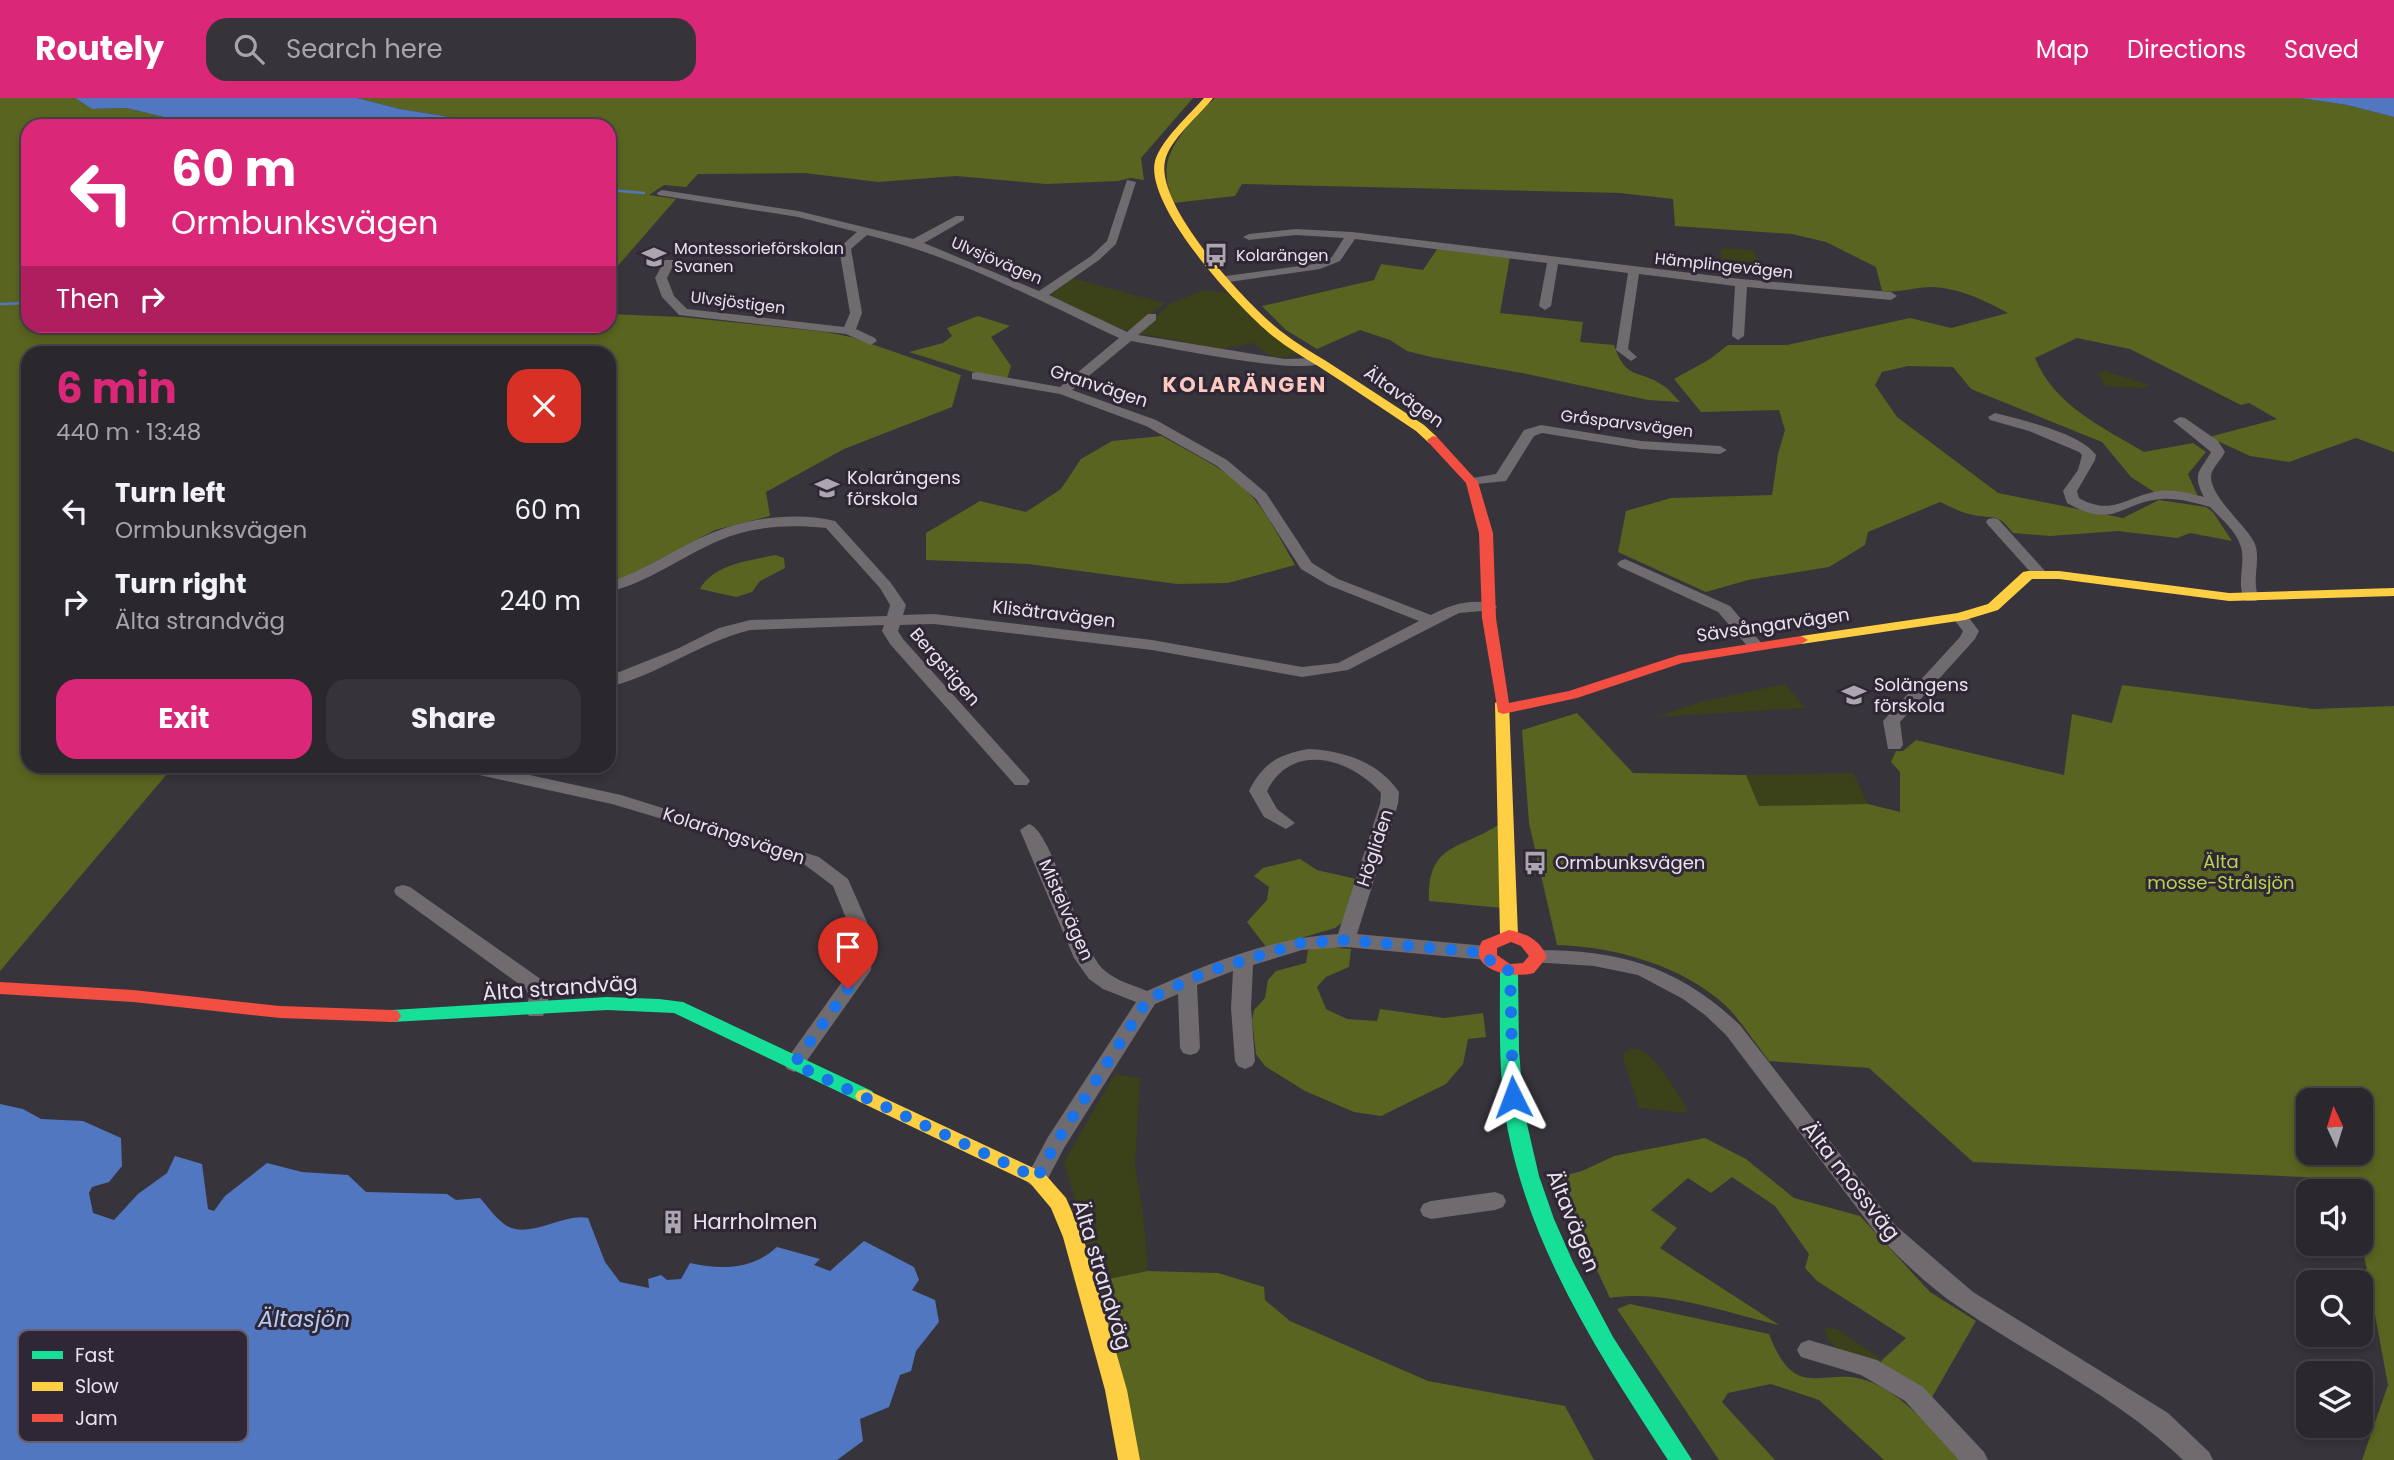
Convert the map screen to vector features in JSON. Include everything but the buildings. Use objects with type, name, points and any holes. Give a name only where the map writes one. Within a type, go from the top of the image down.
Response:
[{"type":"main road","name":"Ältavägen","points":[[1209,98],[1161,156],[1158,171],[1160,186],[1171,210],[1196,246],[1266,325],[1317,362],[1420,428],[1472,482],[1486,533],[1489,607],[1503,709],[1509,936]]},
{"type":"main road","points":[[2040,574],[2251,598],[2394,592]]},
{"type":"main road","name":"Sävsångarvägen","points":[[1503,709],[1572,695],[1679,659],[1755,645],[1889,629],[1959,617],[1993,607],[2028,575],[2040,574]]},
{"type":"main road","points":[[1509,936],[1534,946],[1538,957],[1532,967],[1522,971],[1510,971],[1492,964],[1486,953],[1493,940],[1509,936]]},
{"type":"main road","name":"Ältavägen","points":[[1510,971],[1513,1097],[1523,1152],[1545,1218],[1592,1318],[1644,1405],[1681,1460]]},
{"type":"main road","name":"Älta strandväg","points":[[0,988],[133,996],[280,1013],[358,1017],[536,1011],[613,1003],[651,1003],[677,1007],[1037,1178],[1049,1187],[1065,1212],[1116,1390],[1129,1460]]},
{"type":"street","points":[[1040,296],[1095,258],[1112,242],[1128,200],[1131,182]]},
{"type":"street","name":"Ulvsjövägen","points":[[662,193],[785,212],[915,243],[1128,337],[1285,363],[1317,362]]},
{"type":"street","points":[[915,243],[960,218]]},
{"type":"street","points":[[849,331],[856,313],[845,248],[866,230]]},
{"type":"street","name":"Hämplingevägen","points":[[1249,237],[1296,232],[1352,235],[1634,271],[1891,296]]},
{"type":"street","points":[[1226,280],[1317,267],[1336,259],[1352,235]]},
{"type":"street","points":[[1545,306],[1553,260]]},
{"type":"street","name":"Ulvsjöstigen","points":[[669,262],[661,278],[668,297],[683,312],[849,331],[871,341]]},
{"type":"street","points":[[1631,357],[1622,350],[1634,271]]},
{"type":"street","points":[[1738,336],[1741,283]]},
{"type":"street","points":[[1063,391],[1152,317]]},
{"type":"street","name":"Granvägen","points":[[977,376],[1063,391],[1132,415],[1222,463],[1261,496],[1306,566],[1333,582],[1431,620]]},
{"type":"street","points":[[1995,417],[2034,428],[2084,449],[2089,460],[2085,471],[2070,492],[2072,500],[2079,505],[2093,510],[2118,511],[2144,499],[2163,495],[2214,503]]},
{"type":"street","points":[[2180,421],[2213,444],[2218,452],[2212,464],[2205,469],[2203,485],[2214,503],[2248,544],[2248,592],[2251,598]]},
{"type":"street","name":"Gråsparvsvägen","points":[[1472,482],[1501,478],[1529,433],[1542,429],[1641,445],[1720,450]]},
{"type":"street","name":"Bergstigen","points":[[616,585],[632,581],[731,531],[786,521],[830,524],[886,586],[898,605],[890,631],[896,640],[1021,781]]},
{"type":"street","points":[[1993,522],[2040,574]]},
{"type":"street","points":[[1625,564],[1724,609],[1755,645]]},
{"type":"street","name":"Klisätravägen","points":[[616,679],[683,652],[725,631],[750,625],[934,619],[1152,645],[1302,671],[1342,667],[1456,608],[1489,607]]},
{"type":"street","points":[[1894,745],[1891,720],[1968,639],[1971,631],[1959,617]]},
{"type":"street","name":"Högliden","points":[[1286,823],[1270,813],[1258,791],[1269,770],[1283,760],[1301,754],[1325,754],[1341,760],[1374,775],[1390,792],[1390,803],[1346,940]]},
{"type":"street","name":"Kolarängsvägen","points":[[494,773],[615,799],[705,826],[812,861],[841,883],[864,938],[861,970],[794,1064]]},
{"type":"street","name":"Mistelvägen","points":[[1029,830],[1056,888],[1081,953],[1096,974],[1110,984],[1148,999]]},
{"type":"street","points":[[403,891],[535,985],[539,997],[536,1011]]},
{"type":"street","points":[[1037,1178],[1056,1143],[1148,999],[1209,971],[1301,943],[1346,940],[1486,953]]},
{"type":"street","name":"Älta mossväg","points":[[1538,957],[1612,961],[1656,973],[1686,988],[1712,1008],[1733,1030],[1887,1231],[1913,1256],[1965,1299],[2159,1420],[2200,1460]]},
{"type":"street","points":[[1243,960],[1241,1008],[1245,1061]]},
{"type":"street","points":[[1187,983],[1190,1048]]},
{"type":"street","points":[[1431,1210],[1496,1201]]},
{"type":"street","points":[[1809,1350],[1868,1367],[1914,1394],[1975,1460]]},
{"type":"green space","points":[[0,98],[75,98],[92,109],[126,108],[164,117],[21,119],[21,333],[616,333],[616,314],[682,317],[851,337],[961,375],[952,407],[844,449],[766,492],[770,516],[715,530],[616,580],[616,346],[21,346],[21,773],[168,773],[0,971]]},
{"type":"green space","points":[[357,98],[1193,98],[1141,158],[1144,180],[1131,178],[1046,184],[956,176],[878,182],[805,173],[698,174],[686,187],[664,185],[649,195],[676,199],[616,268],[616,119],[453,119]]},
{"type":"green space","points":[[1215,98],[2300,98],[2347,105],[2394,117],[2394,452],[2356,438],[2289,462],[2250,456],[2209,437],[2277,419],[2249,403],[2241,405],[2130,349],[2077,338],[2035,358],[2043,375],[2067,402],[2096,424],[2144,452],[2193,443],[2206,452],[2188,474],[2198,497],[2154,492],[2131,477],[2102,442],[1971,389],[1953,367],[1908,366],[1882,372],[1875,385],[1897,417],[1998,493],[2123,518],[2159,500],[2206,507],[2213,512],[2232,541],[2190,533],[2177,538],[2118,531],[2050,536],[2013,533],[2000,520],[1969,514],[1940,502],[1868,532],[1865,545],[1829,567],[1748,580],[1706,592],[1618,552],[1626,511],[1671,498],[1772,495],[1778,454],[1785,430],[1779,410],[1701,412],[1674,379],[1710,359],[1728,345],[1787,345],[1910,318],[1951,328],[2008,313],[1971,296],[1942,288],[1882,291],[1876,267],[1826,242],[1792,234],[1675,226],[1673,199],[1620,193],[1242,184],[1235,196],[1173,203],[1167,175],[1169,156],[1186,128]]},
{"type":"green space","points":[[1438,248],[1510,257],[1500,313],[1583,322],[1580,342],[1614,345],[1619,357],[1629,369],[1664,386],[1680,402],[1648,400],[1431,357],[1407,351],[1390,340],[1360,330],[1317,349],[1286,330],[1262,306],[1374,280],[1381,264],[1423,270]]},
{"type":"green space","points":[[1720,250],[1753,250],[1760,263],[1724,261],[1721,259]]},
{"type":"green space","points":[[1072,278],[1165,303],[1131,330],[1121,330],[1048,297]]},
{"type":"green space","points":[[1204,290],[1227,293],[1298,353],[1279,357],[1253,343],[1219,349],[1138,333],[1171,303]]},
{"type":"green space","points":[[978,316],[1010,326],[991,337],[1011,366],[1007,379],[979,374],[909,352],[943,343],[952,336],[947,328]]},
{"type":"green space","points":[[2105,371],[2150,385],[2141,388],[2105,386],[2098,374]]},
{"type":"green space","points":[[1162,436],[1215,466],[1244,488],[1266,515],[1295,565],[1228,583],[1177,584],[1028,564],[926,560],[926,533],[980,501],[1026,512],[1061,489],[1081,459],[1112,441]]},
{"type":"green space","points":[[775,555],[784,558],[785,568],[760,581],[752,592],[736,597],[700,589],[714,574],[723,569]]},
{"type":"green space","points":[[1785,684],[1805,708],[1656,717],[1700,702]]},
{"type":"green space","name":"Älta mosse-Strålsjön","points":[[2122,685],[2313,709],[2394,706],[2394,1460],[2362,1460],[2370,1438],[2373,1438],[2373,1428],[2388,1385],[2373,1304],[2373,1270],[2367,1270],[2364,1256],[2373,1256],[2373,1179],[1973,1162],[1869,1068],[1769,1061],[1726,1006],[1689,979],[1624,954],[1557,945],[1529,823],[1522,730],[1577,713],[1633,773],[1746,775],[1759,806],[1868,804],[1900,812],[1900,772],[1891,762],[1896,751],[1903,751],[1916,740],[2064,775],[2072,714],[2112,723]]},
{"type":"green space","points":[[1853,773],[1868,804],[1759,806],[1746,775]]},
{"type":"green space","points":[[1500,824],[1502,908],[1429,901],[1430,882],[1440,858],[1459,844]]},
{"type":"green space","points":[[1300,859],[1317,870],[1356,879],[1344,921],[1335,928],[1267,948],[1247,922],[1267,900],[1269,887],[1254,876],[1263,868]]},
{"type":"green space","points":[[1322,947],[1351,949],[1349,967],[1326,977],[1317,987],[1326,1009],[1347,1019],[1377,1021],[1380,1009],[1444,1018],[1483,1013],[1486,1037],[1468,1039],[1463,1064],[1446,1084],[1381,1116],[1354,1112],[1305,1091],[1265,1066],[1256,1054],[1252,1020],[1254,1010],[1265,998],[1268,980],[1276,971],[1306,963],[1308,950]]},
{"type":"green space","points":[[1631,1048],[1648,1055],[1655,1062],[1670,1081],[1687,1111],[1684,1113],[1639,1108],[1622,1055]]},
{"type":"green space","points":[[1115,1074],[1140,1078],[1135,1167],[1143,1212],[1148,1271],[1098,1281],[1064,1162]]},
{"type":"green space","points":[[1705,1138],[1746,1159],[1794,1198],[1860,1216],[1930,1292],[1976,1321],[1931,1399],[1880,1366],[1882,1360],[1906,1338],[1817,1281],[1805,1268],[1809,1254],[1775,1206],[1732,1177],[1711,1193],[1688,1178],[1651,1210],[1677,1228],[1660,1248],[1779,1325],[1674,1299],[1631,1296],[1610,1298],[1554,1178],[1582,1171],[1614,1156]]},
{"type":"green space","points":[[1148,1271],[1218,1273],[1264,1287],[1265,1300],[1290,1321],[1428,1381],[1565,1406],[1594,1460],[1132,1460],[1098,1281]]},
{"type":"green space","points":[[1630,1304],[1769,1334],[1780,1357],[1791,1370],[1803,1377],[1859,1378],[1877,1385],[1911,1409],[1960,1460],[1884,1460],[1819,1400],[1771,1384],[1728,1393],[1722,1402],[1775,1460],[1719,1460],[1617,1309]]},
{"type":"green space","points":[[1825,1328],[1837,1329],[1882,1360],[1880,1366],[1838,1348],[1831,1343]]},
{"type":"water","points":[[75,98],[357,98],[453,119],[163,119],[164,117],[126,108],[92,109]]},
{"type":"water","points":[[2300,98],[2394,98],[2394,117],[2347,105]]},
{"type":"water","name":"Ältasjön","points":[[0,1104],[23,1109],[41,1119],[83,1121],[121,1138],[122,1166],[109,1182],[92,1187],[89,1193],[93,1213],[114,1220],[138,1194],[167,1173],[175,1156],[202,1164],[208,1209],[214,1211],[225,1196],[267,1163],[302,1172],[348,1175],[366,1192],[447,1194],[456,1200],[480,1198],[503,1223],[517,1229],[527,1230],[578,1217],[588,1218],[605,1262],[620,1282],[649,1288],[648,1279],[661,1275],[667,1280],[681,1279],[690,1263],[713,1267],[736,1266],[757,1260],[777,1247],[820,1259],[814,1265],[830,1271],[864,1241],[914,1267],[919,1280],[912,1290],[935,1300],[939,1322],[916,1351],[911,1371],[900,1375],[889,1407],[860,1419],[863,1441],[837,1460],[0,1460]]},
{"type":"waterway","points":[[616,191],[644,193]]},
{"type":"waterway","points":[[0,304],[21,303]]},
{"type":"traffic: fast","points":[[1509,971],[1512,1092],[1529,1176],[1544,1219],[1583,1303],[1630,1383],[1681,1460]]},
{"type":"traffic: fast","points":[[392,1016],[607,1004],[677,1007],[865,1096]]},
{"type":"traffic: slow","points":[[1209,98],[1175,137],[1160,161],[1160,178],[1182,225],[1220,276],[1272,330],[1420,428],[1433,440]]},
{"type":"traffic: slow","points":[[1801,640],[1960,617],[1993,607],[2028,575],[2059,575],[2229,597],[2394,592]]},
{"type":"traffic: slow","points":[[1502,703],[1509,936]]},
{"type":"traffic: slow","points":[[865,1096],[1037,1178],[1059,1204],[1073,1237],[1116,1390],[1129,1460]]},
{"type":"traffic: jam","points":[[1433,440],[1472,482],[1486,533],[1489,618],[1502,703]]},
{"type":"traffic: jam","points":[[1503,709],[1572,695],[1679,659],[1801,640]]},
{"type":"traffic: jam","points":[[1509,936],[1519,938],[1534,948],[1538,957],[1528,969],[1507,970],[1488,958],[1488,945],[1509,936]]},
{"type":"traffic: jam","points":[[0,988],[133,996],[280,1012],[392,1016]]},
{"type":"place","name":"Kolarängen","points":[[1216,255]]},
{"type":"place","name":"Montessorieförskolan Svanen","points":[[654,257]]},
{"type":"place","name":"Kolarängens förskola","points":[[827,488]]},
{"type":"place","name":"Solängens förskola","points":[[1854,695]]},
{"type":"place","name":"Ormbunksvägen","points":[[1535,863]]},
{"type":"place","name":"Harrholmen","points":[[673,1222]]},
{"type":"district","name":"KOLARÄNGEN","points":[[1245,385]]},
{"type":"route","points":[[848,989],[794,1064],[1037,1178],[1056,1143],[1148,999],[1209,971],[1301,943],[1346,940],[1486,953],[1492,964],[1510,971],[1509,1020],[1513,1097]]}]
